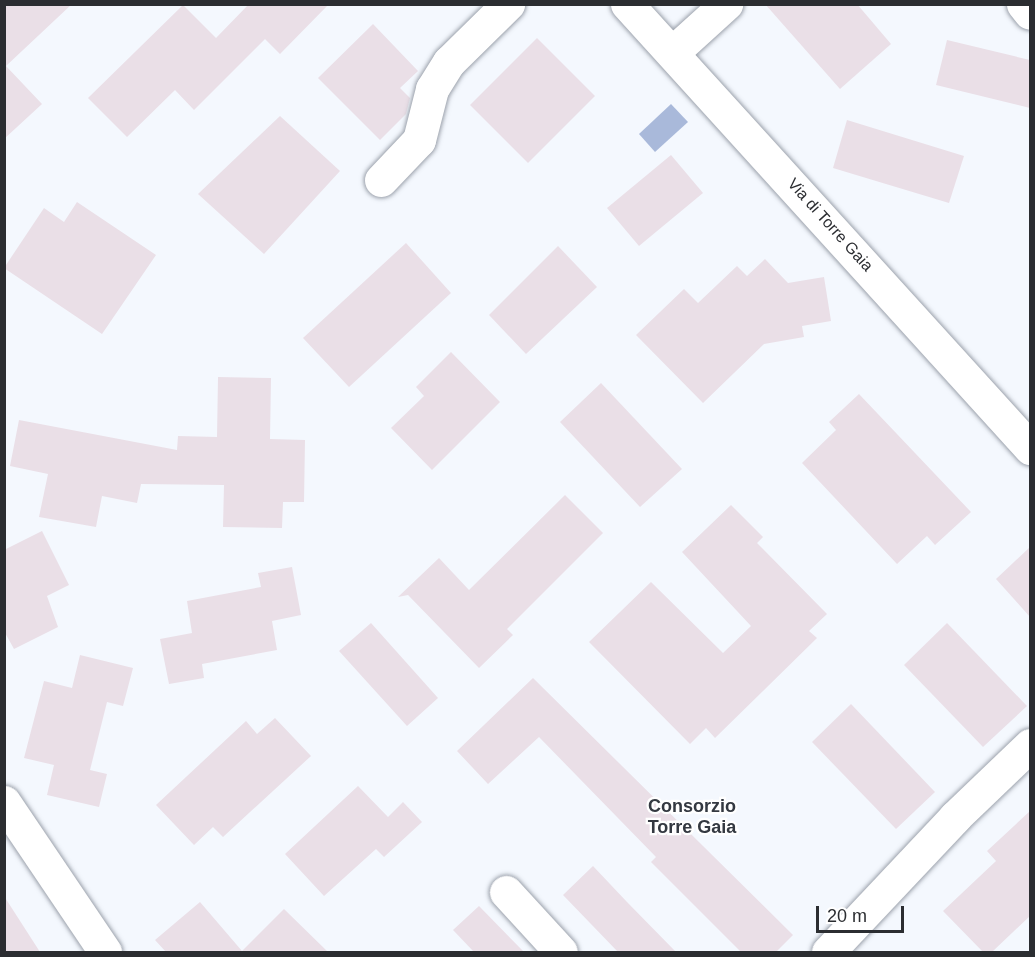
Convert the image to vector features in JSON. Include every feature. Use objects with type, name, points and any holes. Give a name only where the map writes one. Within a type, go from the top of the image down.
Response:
[{"type":"street","points":[[381,180],[418,141],[432,89],[448,62],[508,4]]},
{"type":"street","name":"Via di Torre Gaia","points":[[627,4],[673,52],[1030,448]]},
{"type":"street","points":[[673,52],[726,4]]},
{"type":"street","points":[[1023,4],[1030,13]]},
{"type":"street","points":[[828,952],[955,817],[1030,746]]},
{"type":"street","points":[[4,802],[105,952]]},
{"type":"street","points":[[506,892],[561,952]]},
{"type":"water","points":[[671,104],[688,122],[655,152],[639,134]]},
{"type":"building","points":[[4,4],[72,4],[6,66],[42,104],[4,139]]},
{"type":"building","points":[[249,4],[329,4],[280,54],[265,39],[194,110],[175,90],[127,137],[88,98],[183,5],[216,38]]},
{"type":"building","points":[[765,4],[857,4],[891,44],[840,89]]},
{"type":"building","points":[[373,24],[418,71],[400,88],[410,98],[406,114],[380,140],[318,78]]},
{"type":"building","points":[[537,38],[595,96],[528,163],[470,105]]},
{"type":"building","points":[[947,40],[1030,60],[1030,108],[936,85]]},
{"type":"building","points":[[280,116],[340,171],[264,254],[198,194]]},
{"type":"building","points":[[847,120],[964,156],[949,203],[833,168]]},
{"type":"building","points":[[671,155],[703,193],[639,246],[607,208]]},
{"type":"building","points":[[77,202],[156,255],[102,334],[4,268],[44,208],[64,222]]},
{"type":"building","points":[[406,243],[451,293],[349,387],[303,338]]},
{"type":"building","points":[[558,246],[597,287],[526,354],[489,315]]},
{"type":"building","points":[[765,259],[788,283],[824,277],[831,321],[802,326],[804,337],[764,344],[703,403],[636,335],[684,289],[698,303],[737,266],[747,276]]},
{"type":"building","points":[[451,352],[500,402],[432,470],[391,428],[424,396],[416,387]]},
{"type":"building","points":[[218,377],[271,378],[270,439],[305,440],[304,502],[283,502],[282,528],[223,527],[224,485],[141,484],[137,503],[102,496],[96,527],[39,517],[48,474],[10,466],[19,420],[177,450],[178,436],[217,437]]},
{"type":"building","points":[[601,383],[682,469],[640,507],[560,422]]},
{"type":"building","points":[[859,394],[971,512],[935,545],[927,536],[897,564],[802,463],[836,430],[829,422]]},
{"type":"building","points":[[565,495],[603,533],[507,629],[513,635],[479,668],[408,595],[398,597],[439,558],[469,590]]},
{"type":"building","points":[[731,505],[763,537],[757,543],[827,614],[809,631],[817,638],[715,738],[706,728],[690,744],[589,642],[651,582],[723,653],[751,626],[682,552]]},
{"type":"building","points":[[42,531],[69,585],[47,596],[58,627],[14,649],[4,631],[4,550]]},
{"type":"building","points":[[1030,547],[1030,617],[996,579]]},
{"type":"building","points":[[292,567],[301,615],[272,621],[277,650],[202,664],[204,678],[169,684],[160,639],[192,633],[187,601],[261,587],[258,573]]},
{"type":"building","points":[[371,623],[438,698],[407,726],[339,651]]},
{"type":"building","points":[[947,623],[1027,706],[983,747],[904,665]]},
{"type":"building","points":[[80,655],[133,668],[123,706],[107,702],[90,770],[107,774],[99,807],[47,795],[54,765],[24,758],[44,681],[72,688]]},
{"type":"building","points":[[533,678],[793,935],[776,952],[741,952],[651,862],[656,857],[539,737],[488,784],[457,751]]},
{"type":"building","points":[[851,704],[935,792],[896,829],[812,742]]},
{"type":"building","points":[[275,718],[311,756],[223,837],[213,827],[194,845],[156,805],[246,721],[257,734]]},
{"type":"building","points":[[358,786],[388,817],[403,802],[422,822],[384,857],[376,849],[324,896],[285,854]]},
{"type":"building","points":[[1030,811],[1030,916],[992,952],[983,952],[943,911],[996,861],[987,851]]},
{"type":"building","points":[[593,866],[676,952],[618,952],[563,895]]},
{"type":"building","points":[[4,896],[40,952],[4,952]]},
{"type":"building","points":[[200,902],[242,951],[284,909],[328,952],[166,952],[155,940]]},
{"type":"building","points":[[479,906],[524,952],[474,952],[453,930]]},
{"type":"district","name":"Consorzio Torre Gaia","points":[[692,817]]}]
